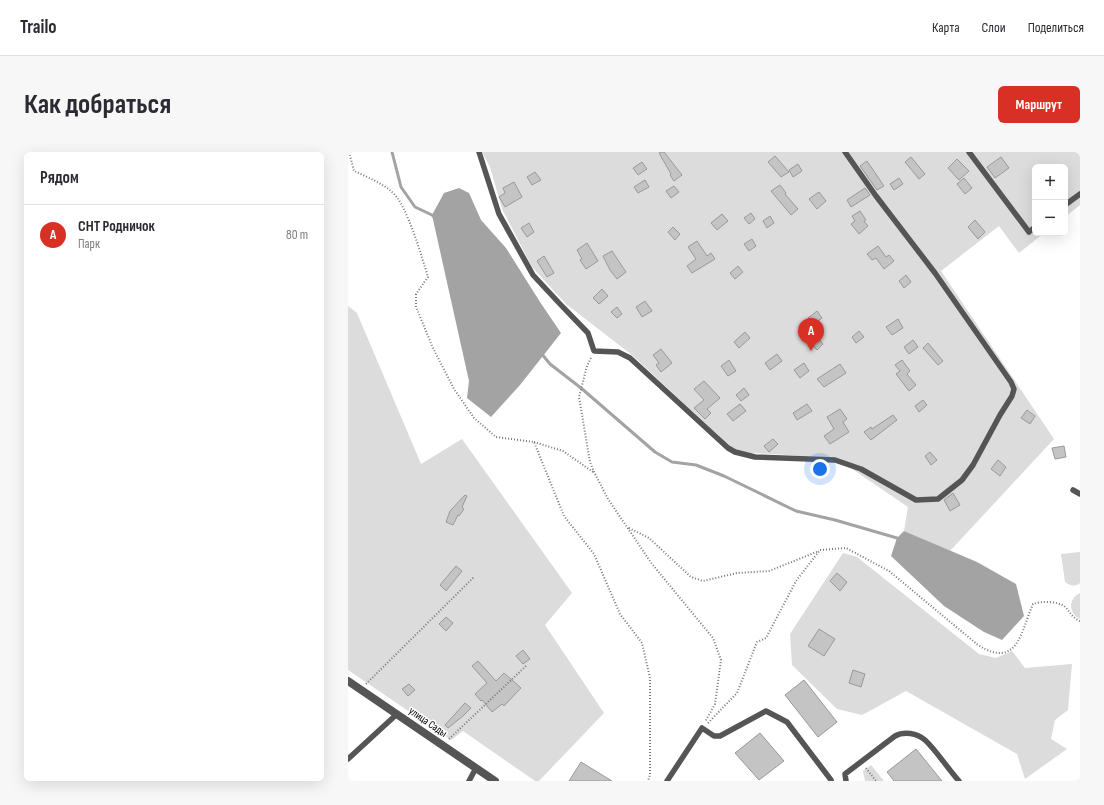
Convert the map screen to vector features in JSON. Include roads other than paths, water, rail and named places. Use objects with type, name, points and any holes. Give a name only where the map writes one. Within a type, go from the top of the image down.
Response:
[{"type":"street","name":"улица Сады","points":[[348,681],[495,781]]},
{"type":"lane","points":[[479,152],[499,214],[533,275],[588,333],[594,351],[618,352],[630,358],[728,448],[735,452],[755,457],[835,460],[861,469],[916,500],[938,498],[962,480],[973,465],[1012,396],[1014,389],[1012,382],[935,273],[876,196],[845,152]]},
{"type":"lane","points":[[970,152],[1029,232],[1032,230]]},
{"type":"lane","points":[[1068,203],[1080,194]]},
{"type":"lane","points":[[1073,490],[1080,494]]},
{"type":"lane","points":[[667,781],[702,728],[714,736],[720,736],[766,711],[787,722],[831,780]]},
{"type":"lane","points":[[348,759],[397,714]]},
{"type":"lane","points":[[846,781],[845,774],[895,736],[905,733],[917,736],[924,740],[958,781]]},
{"type":"lane","points":[[469,781],[476,768]]},
{"type":"waterway","points":[[392,152],[401,187],[415,207],[434,217]]},
{"type":"waterway","points":[[541,353],[550,364],[581,388],[655,452],[672,462],[696,465],[724,476],[796,511],[835,520],[897,538],[899,540]]},
{"type":"place","name":"СНТ Родничок","points":[[811,351]]}]
